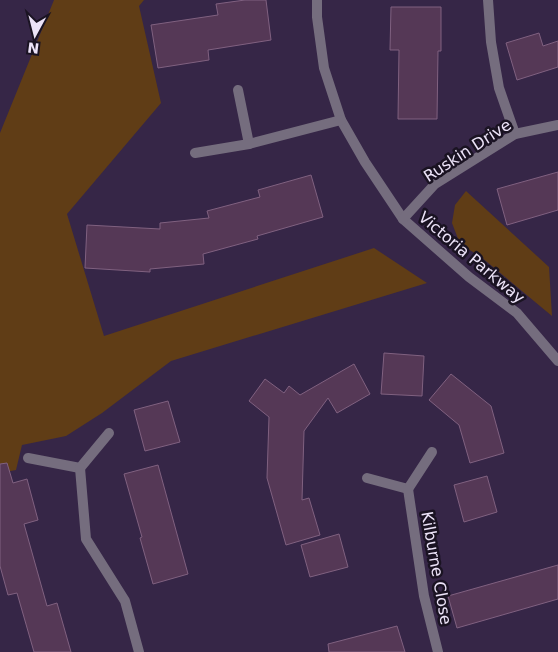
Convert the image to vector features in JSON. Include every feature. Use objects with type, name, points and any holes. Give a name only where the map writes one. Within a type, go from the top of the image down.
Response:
[{"type":"street","name":"Victoria Parkway","points":[[317,0],[317,17],[324,68],[342,120],[365,162],[403,220],[469,277],[517,313],[558,361]]},
{"type":"street","points":[[488,0],[491,42],[499,88],[516,134]]},
{"type":"street","points":[[238,90],[250,144]]},
{"type":"street","points":[[195,153],[250,144],[342,120]]},
{"type":"street","name":"Ruskin Drive","points":[[403,220],[436,184],[516,134],[558,125]]},
{"type":"street","points":[[109,434],[80,468],[86,539],[125,601],[139,652]]},
{"type":"street","points":[[367,478],[408,489],[432,452]]},
{"type":"street","points":[[28,458],[80,468]]},
{"type":"street","name":"Kilburne Close","points":[[408,489],[424,596],[438,652]]},
{"type":"shaded area","points":[[54,0],[144,0],[139,6],[161,103],[67,214],[104,336],[374,248],[427,283],[171,361],[102,413],[66,436],[22,445],[16,470],[0,473],[0,133]]},
{"type":"shaded area","points":[[466,191],[549,267],[552,316],[481,257],[460,244],[452,223],[455,205]]},
{"type":"building","points":[[245,0],[266,0],[271,40],[208,50],[209,60],[158,68],[151,25],[218,15],[216,4]]},
{"type":"building","points":[[391,7],[441,7],[441,51],[438,51],[437,119],[398,119],[399,50],[390,50]]},
{"type":"building","points":[[539,33],[543,46],[558,41],[558,67],[517,80],[506,43]]},
{"type":"building","points":[[558,172],[558,210],[507,225],[497,189]]},
{"type":"building","points":[[311,175],[323,217],[257,236],[258,239],[203,254],[204,264],[150,269],[150,272],[85,268],[87,225],[160,229],[160,223],[209,218],[207,211],[260,197],[258,190]]},
{"type":"building","points":[[384,353],[424,356],[422,396],[381,394]]},
{"type":"building","points":[[354,364],[370,394],[337,413],[328,398],[304,431],[302,500],[309,498],[320,535],[286,545],[267,478],[269,417],[249,401],[265,379],[284,393],[289,386],[300,395]]},
{"type":"building","points":[[451,374],[491,406],[504,453],[470,463],[459,425],[429,400]]},
{"type":"building","points":[[168,401],[180,442],[145,451],[134,410]]},
{"type":"building","points":[[7,463],[13,483],[27,479],[38,520],[24,524],[47,606],[57,603],[71,652],[34,652],[17,593],[8,595],[0,566],[0,464]]},
{"type":"building","points":[[158,465],[188,574],[153,584],[124,474]]},
{"type":"building","points":[[487,476],[497,512],[464,522],[454,485]]},
{"type":"building","points":[[339,534],[348,567],[310,577],[301,545]]},
{"type":"building","points":[[558,565],[558,599],[457,628],[448,596]]},
{"type":"building","points":[[397,626],[405,652],[329,652],[328,644]]}]
